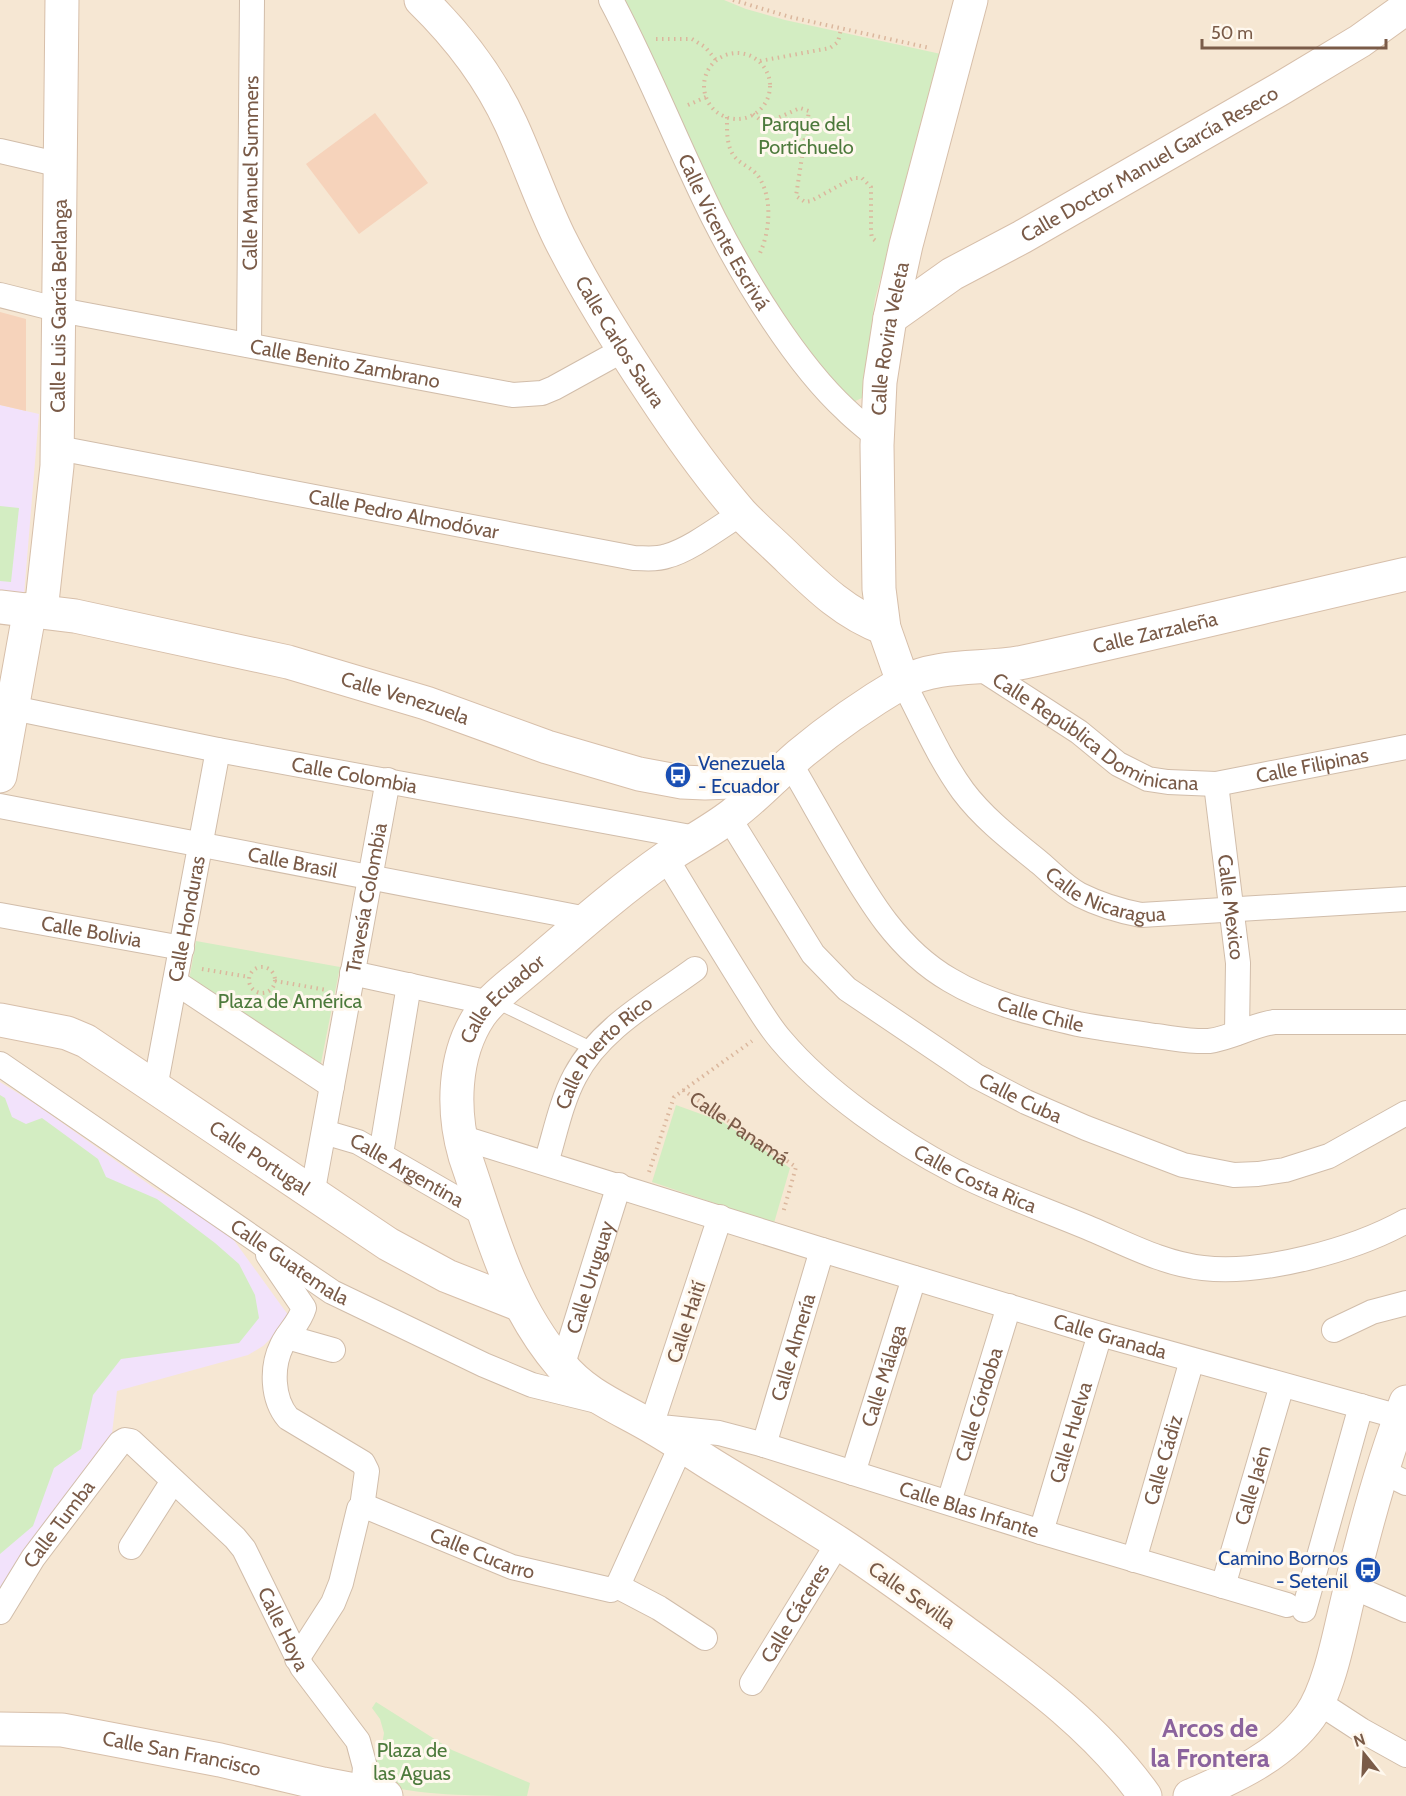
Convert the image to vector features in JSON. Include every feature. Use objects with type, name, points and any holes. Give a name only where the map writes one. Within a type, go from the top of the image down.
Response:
[{"type":"street","name":"Calle Luis García Berlanga","points":[[0,776],[13,708],[24,609],[56,485],[63,0]]},
{"type":"street","name":"Calle Manuel Summers","points":[[249,345],[252,0]]},
{"type":"street","name":"Calle Carlos Saura","points":[[421,0],[457,39],[486,76],[511,122],[563,245],[623,350],[684,441],[742,513],[826,594],[866,622],[884,628]]},
{"type":"street","name":"Calle Vicente Escrivá","points":[[611,0],[635,46],[701,192],[741,268],[776,323],[818,379],[845,410],[877,437]]},
{"type":"street","name":"Calle Rovira Veleta","points":[[903,681],[884,628],[879,589],[877,437],[880,382],[890,318],[905,250],[971,0]]},
{"type":"street","name":"Calle Doctor Manuel García Reseco","points":[[890,318],[952,274],[1022,237],[1280,89],[1360,41],[1406,8]]},
{"type":"street","points":[[0,151],[61,165]]},
{"type":"street","name":"Calle Benito Zambrano","points":[[0,295],[60,310],[513,395],[542,393],[623,350]]},
{"type":"street","name":"Calle Pedro Almodóvar","points":[[58,448],[634,558],[652,559],[668,556],[742,513]]},
{"type":"street","name":"Calle Zarzaleña","points":[[903,681],[932,671],[1021,663],[1406,573]]},
{"type":"street","name":"Calle Venezuela","points":[[24,609],[75,616],[298,665],[435,705],[547,747],[639,774],[682,782],[731,783],[783,770]]},
{"type":"street","name":"Calle República Dominicana","points":[[980,668],[1063,721],[1131,772],[1168,782],[1216,784]]},
{"type":"street","name":"Calle Ecuador","points":[[651,1426],[607,1403],[582,1386],[562,1367],[519,1304],[508,1283],[460,1137],[457,1092],[461,1068],[472,1031],[491,1002],[587,919],[666,858],[729,818],[820,740],[903,681]]},
{"type":"street","name":"Calle Nicaragua","points":[[903,681],[935,743],[962,789],[978,810],[1077,893],[1119,911],[1141,915],[1406,899]]},
{"type":"street","name":"Calle Colombia","points":[[13,708],[218,750],[696,838]]},
{"type":"street","name":"Calle Filipinas","points":[[1216,784],[1406,747]]},
{"type":"street","name":"Calle Honduras","points":[[155,1088],[218,750]]},
{"type":"street","name":"Calle Chile","points":[[783,770],[888,926],[905,945],[949,980],[993,1000],[1050,1018],[1101,1029],[1191,1041],[1209,1041],[1257,1025],[1274,1022],[1406,1022]]},
{"type":"street","name":"Travesía Colombia","points":[[312,1195],[388,780]]},
{"type":"street","name":"Calle Mexico","points":[[1216,784],[1238,963],[1237,1033]]},
{"type":"street","name":"Calle Brasil","points":[[0,806],[587,919]]},
{"type":"street","name":"Calle Cuba","points":[[729,818],[813,954],[847,989],[976,1076],[1026,1102],[1183,1165],[1234,1175],[1285,1170],[1329,1155],[1406,1113]]},
{"type":"street","name":"Calle Costa Rica","points":[[666,858],[771,1028],[793,1053],[865,1115],[915,1149],[955,1172],[1168,1261],[1204,1269],[1268,1266],[1377,1236],[1406,1221]]},
{"type":"street","name":"Calle Bolivia","points":[[0,915],[179,965]]},
{"type":"street","points":[[179,965],[332,1086]]},
{"type":"street","name":"Calle Puerto Rico","points":[[546,1163],[568,1092],[593,1049],[613,1029],[695,969]]},
{"type":"street","points":[[350,983],[409,985],[491,1002]]},
{"type":"street","points":[[381,1154],[409,985]]},
{"type":"street","name":"Calle Portugal","points":[[0,1020],[77,1036],[312,1195],[418,1261],[447,1276],[519,1304]]},
{"type":"street","name":"Calle Guatemala","points":[[0,1064],[332,1292],[484,1365],[532,1385],[607,1403]]},
{"type":"street","name":"Calle Argentina","points":[[324,1132],[358,1142],[485,1215]]},
{"type":"street","points":[[460,1137],[822,1250]]},
{"type":"street","name":"Calle Uruguay","points":[[562,1367],[619,1185]]},
{"type":"street","name":"Calle Haití","points":[[651,1426],[720,1217]]},
{"type":"street","points":[[263,1245],[272,1263],[304,1308],[278,1355],[275,1383],[282,1411],[288,1418],[363,1463],[367,1471],[362,1507],[333,1604],[297,1659]]},
{"type":"street","name":"Calle Granada","points":[[822,1250],[1100,1334],[1282,1385],[1361,1406],[1403,1410]]},
{"type":"street","name":"Calle Almería","points":[[764,1445],[822,1250]]},
{"type":"street","name":"Calle Málaga","points":[[853,1473],[914,1278]]},
{"type":"street","points":[[1334,1330],[1372,1312],[1406,1303]]},
{"type":"street","name":"Calle Córdoba","points":[[949,1502],[1009,1306]]},
{"type":"street","name":"Calle Huelva","points":[[1041,1532],[1100,1334]]},
{"type":"street","points":[[287,1337],[333,1350]]},
{"type":"street","name":"Calle Cádiz","points":[[1134,1560],[1192,1360]]},
{"type":"street","name":"Calle Jaén","points":[[1223,1586],[1282,1385]]},
{"type":"street","name":"Calle Blas Infante","points":[[651,1426],[719,1433],[764,1445],[1041,1532],[1296,1607],[1361,1406]]},
{"type":"street","points":[[1190,1796],[1246,1769],[1274,1752],[1300,1728],[1318,1702],[1334,1653],[1351,1586],[1394,1477],[1403,1410]]},
{"type":"street","name":"Calle Sevilla","points":[[651,1426],[838,1543],[945,1618],[1054,1699],[1114,1756],[1145,1796]]},
{"type":"street","name":"Calle Hoya","points":[[125,1440],[131,1442],[244,1549],[297,1659],[358,1741],[375,1794]]},
{"type":"street","name":"Calle Tumba","points":[[0,1612],[33,1557],[120,1443],[125,1440]]},
{"type":"street","points":[[681,1446],[617,1586],[659,1608],[705,1638]]},
{"type":"street","points":[[131,1547],[173,1481]]},
{"type":"street","name":"Calle Cucarro","points":[[362,1507],[367,1507],[512,1566],[604,1590],[611,1590],[617,1586]]},
{"type":"street","name":"Calle Cáceres","points":[[752,1683],[838,1543]]},
{"type":"street","points":[[1351,1586],[1406,1610]]},
{"type":"street","points":[[1318,1702],[1361,1730],[1406,1755]]},
{"type":"street","name":"Calle San Francisco","points":[[0,1729],[62,1730],[220,1760],[375,1794]]},
{"type":"lane","points":[[491,1002],[593,1049]]},
{"type":"path","points":[[733,0],[790,18],[956,54]]},
{"type":"path","points":[[759,62],[830,48],[838,42],[841,28]]},
{"type":"path","points":[[635,46],[652,40],[692,39],[705,47],[716,60]]},
{"type":"path","points":[[736,53],[747,54],[759,62],[768,75],[770,86],[769,96],[764,105],[753,114],[735,119],[714,110],[704,91],[704,79],[708,69],[716,60],[736,53]]},
{"type":"path","points":[[753,114],[764,122],[800,108],[809,111],[796,196],[805,202],[812,201],[853,178],[862,178],[871,187],[872,238],[889,247],[905,250]]},
{"type":"path","points":[[727,117],[728,142],[731,152],[759,178],[767,207],[766,238],[760,253],[741,268]]},
{"type":"path","points":[[179,965],[249,977]]},
{"type":"path","points":[[264,966],[271,970],[275,981],[271,989],[259,993],[251,988],[249,977],[255,968],[264,966]]},
{"type":"path","points":[[275,981],[350,983]]},
{"type":"path","name":"Calle Panamá","points":[[642,1193],[674,1097],[771,1028]]},
{"type":"path","name":"Calle Panamá","points":[[683,1090],[796,1167],[777,1236]]},
{"type":"shaded area","points":[[0,0],[1406,0],[1406,1796],[0,1796]]},
{"type":"shaded area","points":[[0,405],[39,414],[24,595],[0,593]]},
{"type":"shaded area","points":[[0,1082],[37,1105],[157,1190],[228,1232],[291,1319],[263,1346],[248,1355],[117,1391],[111,1442],[0,1589]]},
{"type":"green space","name":"Parque del Portichuelo","points":[[619,0],[724,0],[785,20],[941,54],[875,299],[862,398],[853,402],[844,396],[798,339],[721,215]]},
{"type":"green space","points":[[0,506],[19,508],[11,582],[0,581]]},
{"type":"green space","name":"Plaza de América","points":[[196,941],[340,967],[319,1073],[188,986]]},
{"type":"green space","points":[[0,1095],[5,1098],[12,1117],[26,1124],[42,1118],[98,1159],[106,1177],[157,1199],[215,1243],[239,1264],[255,1295],[259,1318],[239,1343],[121,1359],[93,1395],[81,1449],[54,1468],[33,1526],[0,1554]]},
{"type":"green space","points":[[676,1105],[723,1122],[790,1168],[774,1223],[652,1182]]},
{"type":"green space","name":"Plaza de las Aguas","points":[[376,1702],[452,1750],[530,1783],[527,1796],[427,1793],[389,1787],[375,1782],[374,1761],[381,1751],[384,1733],[380,1719],[372,1708]]},
{"type":"building","points":[[375,113],[428,183],[359,234],[306,164]]},
{"type":"building","points":[[0,312],[26,319],[26,411],[0,405]]},
{"type":"place","name":"Venezuela - Ecuador","points":[[678,775]]},
{"type":"place","name":"Camino Bornos - Setenil","points":[[1368,1570]]},
{"type":"district","name":"Arcos de la Frontera","points":[[1210,1743]]}]
